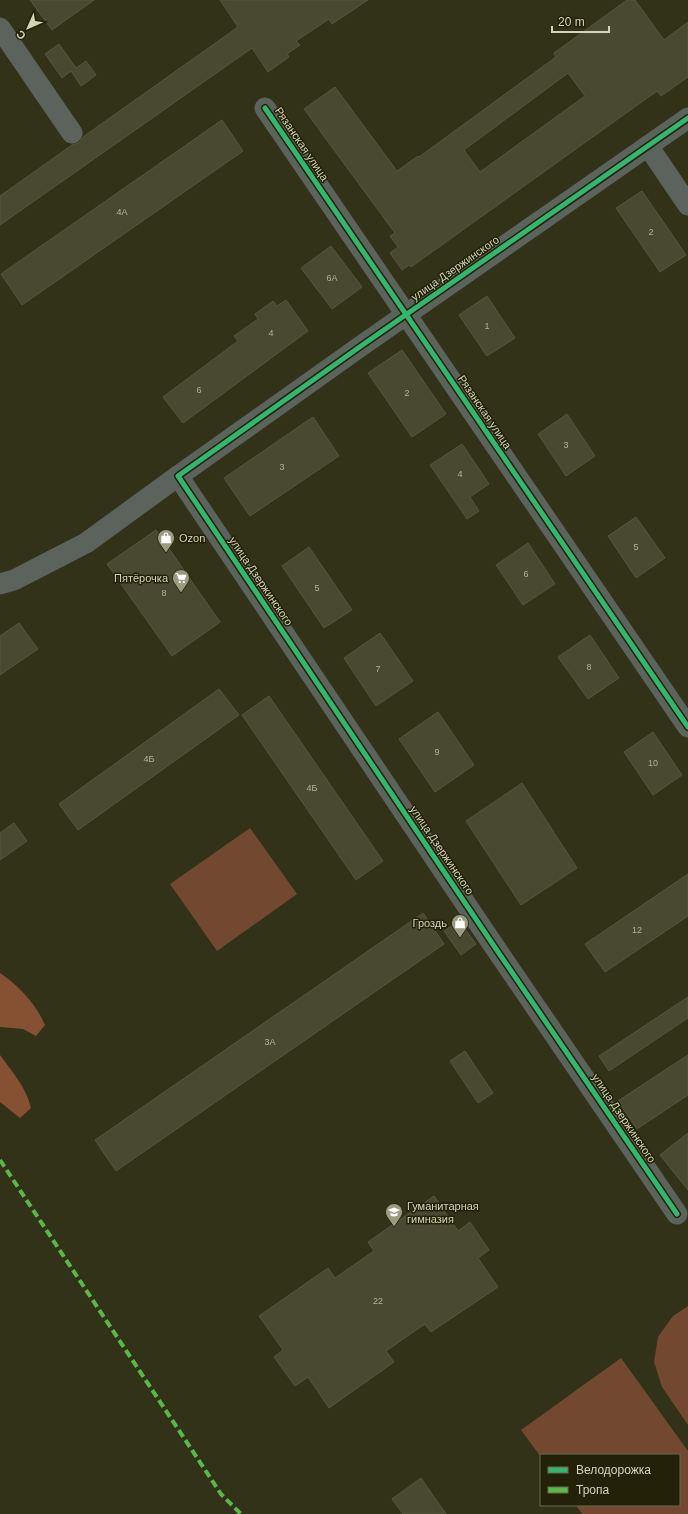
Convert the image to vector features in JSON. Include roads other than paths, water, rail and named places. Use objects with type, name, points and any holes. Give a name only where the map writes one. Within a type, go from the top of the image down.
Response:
[{"type":"street","points":[[0,28],[72,133]]},
{"type":"street","name":"Рязанская улица","points":[[265,108],[688,727]]},
{"type":"street","name":"улица Дзержинского","points":[[677,1214],[494,946],[178,476],[406,314],[688,118]]},
{"type":"street","points":[[648,146],[688,205]]},
{"type":"street","points":[[0,584],[14,580],[86,544],[178,476]]},
{"type":"place","name":"Ozon","points":[[166,553]]},
{"type":"place","name":"Пятёрочка","points":[[181,593]]},
{"type":"place","name":"Гроздь","points":[[460,938]]},
{"type":"place","name":"Гуманитарная гимназия","points":[[394,1227]]}]
